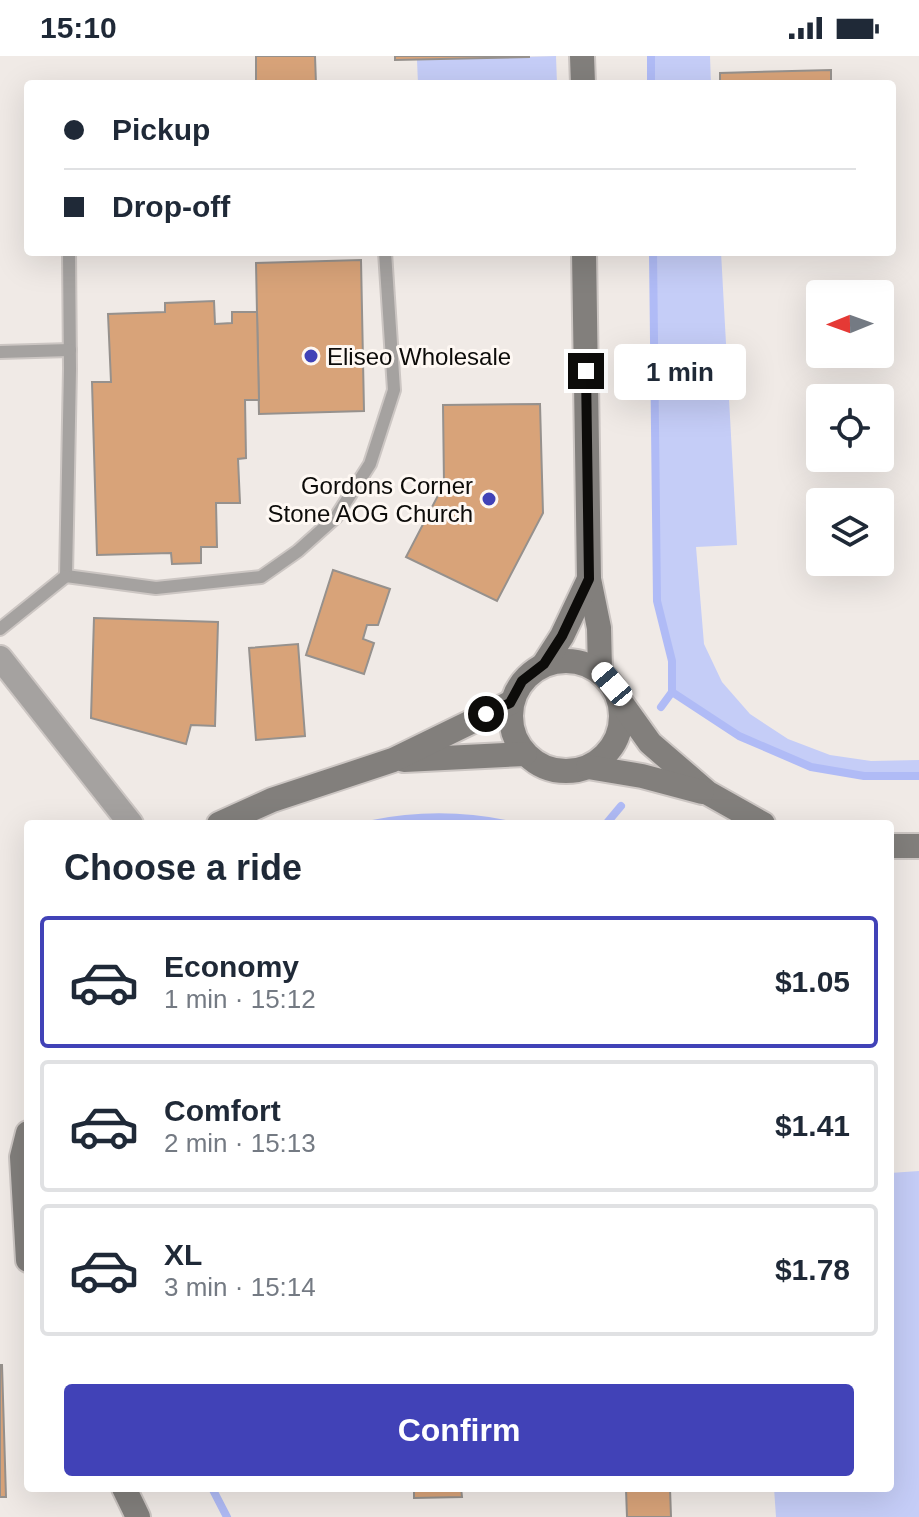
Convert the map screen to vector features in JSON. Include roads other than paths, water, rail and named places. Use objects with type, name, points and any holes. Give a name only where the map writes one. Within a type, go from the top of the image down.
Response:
[{"type":"main road","points":[[582,56],[583,80]]},
{"type":"main road","points":[[584,256],[589,579],[599,628],[600,670]]},
{"type":"main road","points":[[589,579],[562,636],[544,664],[522,681],[510,703],[513,732],[525,754],[555,771],[588,767],[642,776],[708,793]]},
{"type":"main road","points":[[544,664],[567,660],[600,670],[650,743],[708,793],[756,820]]},
{"type":"main road","points":[[588,767],[610,749],[617,737],[620,701]]},
{"type":"main road","points":[[228,820],[272,800],[393,760],[510,703]]},
{"type":"main road","points":[[393,760],[525,754]]},
{"type":"main road","points":[[894,846],[919,846]]},
{"type":"main road","points":[[24,1149],[24,1191]]},
{"type":"main road","points":[[126,1492],[138,1517]]},
{"type":"street","points":[[0,658],[128,820]]},
{"type":"lane","points":[[66,576],[69,256]]},
{"type":"lane","points":[[0,629],[66,576],[156,588],[261,577],[298,551],[336,517],[370,464],[394,390],[385,256]]},
{"type":"lane","points":[[0,352],[70,350]]},
{"type":"waterway","points":[[651,56],[651,80]]},
{"type":"waterway","points":[[653,256],[657,601],[672,661],[672,692],[739,736],[811,767],[864,776],[919,776]]},
{"type":"waterway","points":[[661,707],[672,692]]},
{"type":"waterway","points":[[609,820],[621,806]]},
{"type":"waterway","points":[[399,820],[439,817],[479,820]]},
{"type":"waterway","points":[[214,1492],[227,1517]]},
{"type":"place","name":"Eliseo Wholesale","points":[[311,356]]},
{"type":"place","name":"Gordons Corner Stone AOG Church","points":[[489,499]]}]
